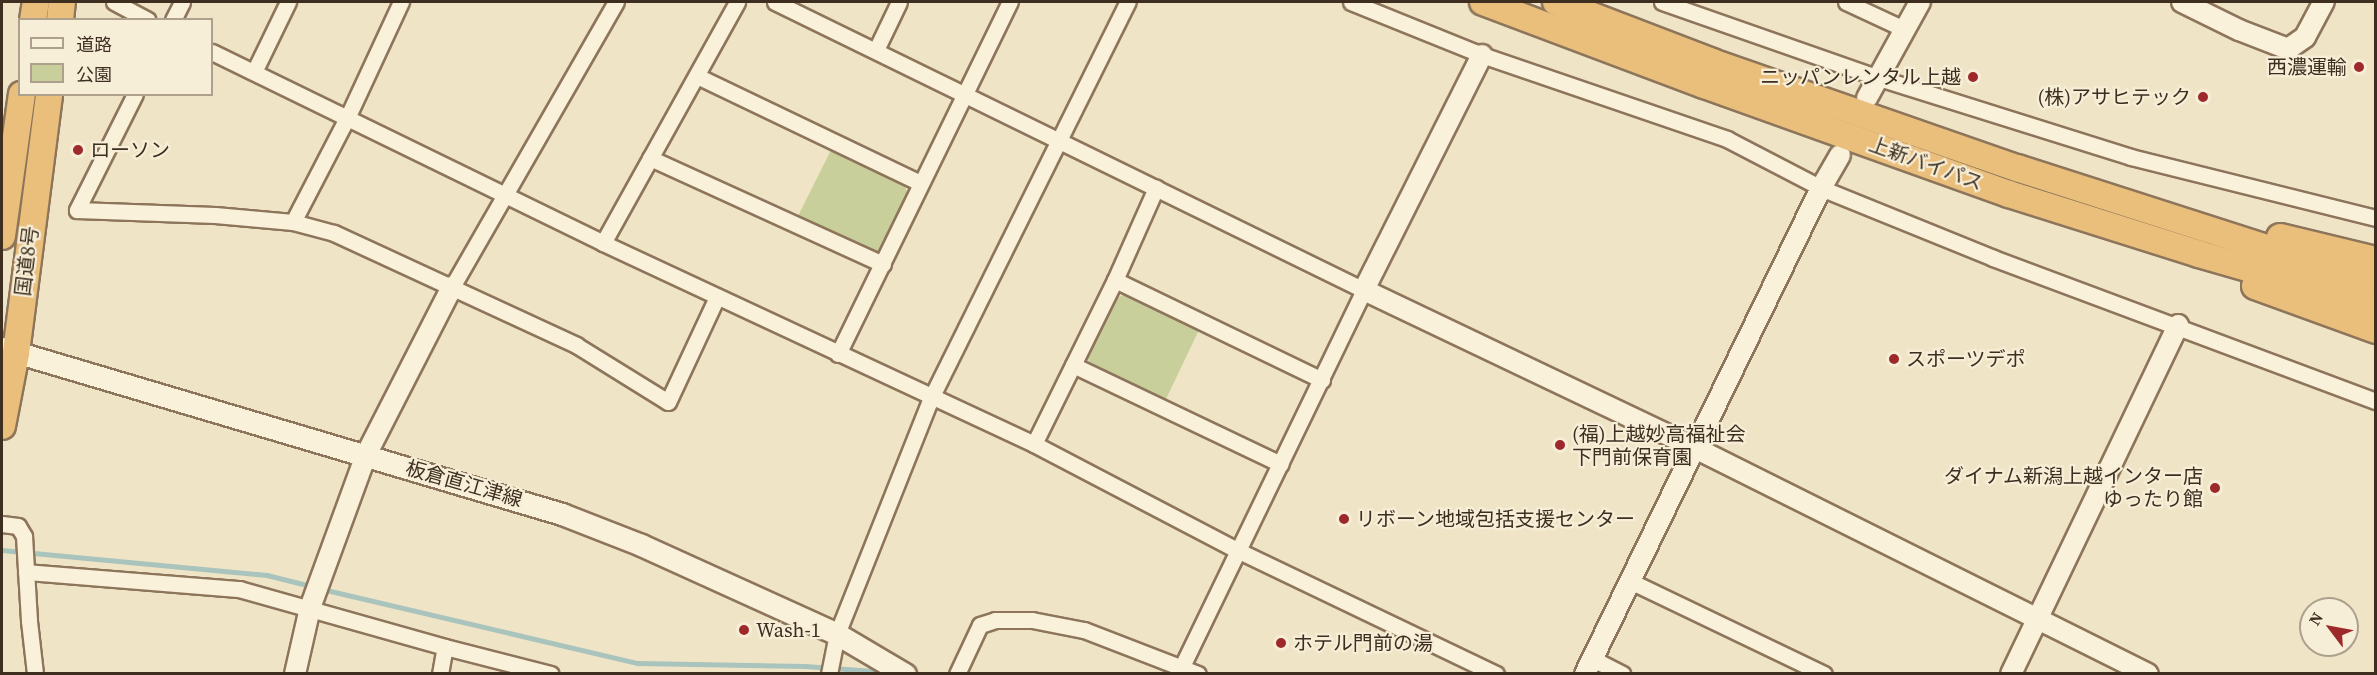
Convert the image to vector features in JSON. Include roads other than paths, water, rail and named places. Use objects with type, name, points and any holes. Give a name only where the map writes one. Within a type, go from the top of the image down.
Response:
[{"type":"highway","points":[[33,18],[36,2]]},
{"type":"highway","points":[[60,18],[62,2]]},
{"type":"highway","name":"上新バイパス","points":[[1483,2],[1704,86],[2009,194],[2199,254],[2376,305]]},
{"type":"highway","name":"上新バイパス","points":[[1556,2],[1712,62],[2090,193],[2376,283]]},
{"type":"highway","name":"国道8号","points":[[2,237],[22,96]]},
{"type":"highway","name":"国道8号","points":[[2,426],[9,351],[49,96]]},
{"type":"highway","points":[[2090,193],[2376,260]]},
{"type":"highway","points":[[2199,254],[2258,288],[2376,330]]},
{"type":"main road","name":"板倉直江津線","points":[[9,351],[562,514],[641,545],[837,634],[905,674]]},
{"type":"street","points":[[114,2],[144,18]]},
{"type":"street","points":[[174,18],[182,2]]},
{"type":"street","points":[[254,72],[288,2]]},
{"type":"street","points":[[293,222],[348,116],[401,2]]},
{"type":"street","points":[[295,674],[310,608],[366,455],[452,287],[616,2]]},
{"type":"street","points":[[603,243],[737,2]]},
{"type":"street","points":[[876,50],[899,2]]},
{"type":"street","points":[[838,354],[1010,2]]},
{"type":"street","points":[[829,674],[837,634],[932,398],[1128,2]]},
{"type":"street","points":[[1351,2],[1482,55],[1727,139],[1821,188],[1993,258],[2376,400]]},
{"type":"street","points":[[1662,2],[1876,77],[2131,157],[2376,218]]},
{"type":"street","points":[[1846,2],[1904,29]]},
{"type":"street","points":[[1867,98],[1876,77],[1920,2]]},
{"type":"street","points":[[2182,2],[2239,30],[2288,49],[2305,37],[2324,2]]},
{"type":"street","points":[[784,3],[965,96],[1695,448],[2148,674]]},
{"type":"street","points":[[213,52],[603,243],[1034,444],[1239,551],[1496,674]]},
{"type":"street","points":[[1182,666],[1364,290],[1482,55]]},
{"type":"street","points":[[697,76],[920,183]]},
{"type":"street","points":[[134,96],[77,210],[215,215],[293,222],[353,241],[576,345],[668,402],[717,297]]},
{"type":"street","points":[[1622,674],[1589,666],[1821,188],[1840,155]]},
{"type":"street","points":[[650,158],[883,264]]},
{"type":"street","points":[[1034,444],[1115,280],[1156,188]]},
{"type":"street","points":[[1115,280],[1322,380]]},
{"type":"street","points":[[2011,674],[2178,325]]},
{"type":"street","points":[[1073,365],[1281,464]]},
{"type":"street","points":[[2,525],[18,526],[24,536],[35,674]]},
{"type":"street","points":[[26,572],[239,589],[534,672],[551,674]]},
{"type":"street","points":[[1630,581],[1824,674]]},
{"type":"street","points":[[957,674],[981,625],[994,620],[1032,620],[1084,630],[1198,674]]},
{"type":"street","points":[[440,674],[444,647]]},
{"type":"waterway","points":[[2,550],[267,575],[311,586]]},
{"type":"waterway","points":[[322,589],[638,663],[805,666],[887,672]]},
{"type":"place","name":"西濃運輸","points":[[2359,67]]},
{"type":"place","name":"ニッパンレンタル上越","points":[[1973,77]]},
{"type":"place","name":"(株)アサヒテック","points":[[2203,97]]},
{"type":"place","name":"ローソン","points":[[78,150]]},
{"type":"place","name":"スポーツデポ","points":[[1894,359]]},
{"type":"place","name":"(福)上越妙高福祉会 下門前保育園","points":[[1560,445]]},
{"type":"place","name":"ダイナム新潟上越インター店 ゆったり館","points":[[2215,488]]},
{"type":"place","name":"リボーン地域包括支援センター","points":[[1344,519]]},
{"type":"place","name":"Wash-1","points":[[744,630]]},
{"type":"place","name":"ホテル門前の湯","points":[[1281,643]]}]
